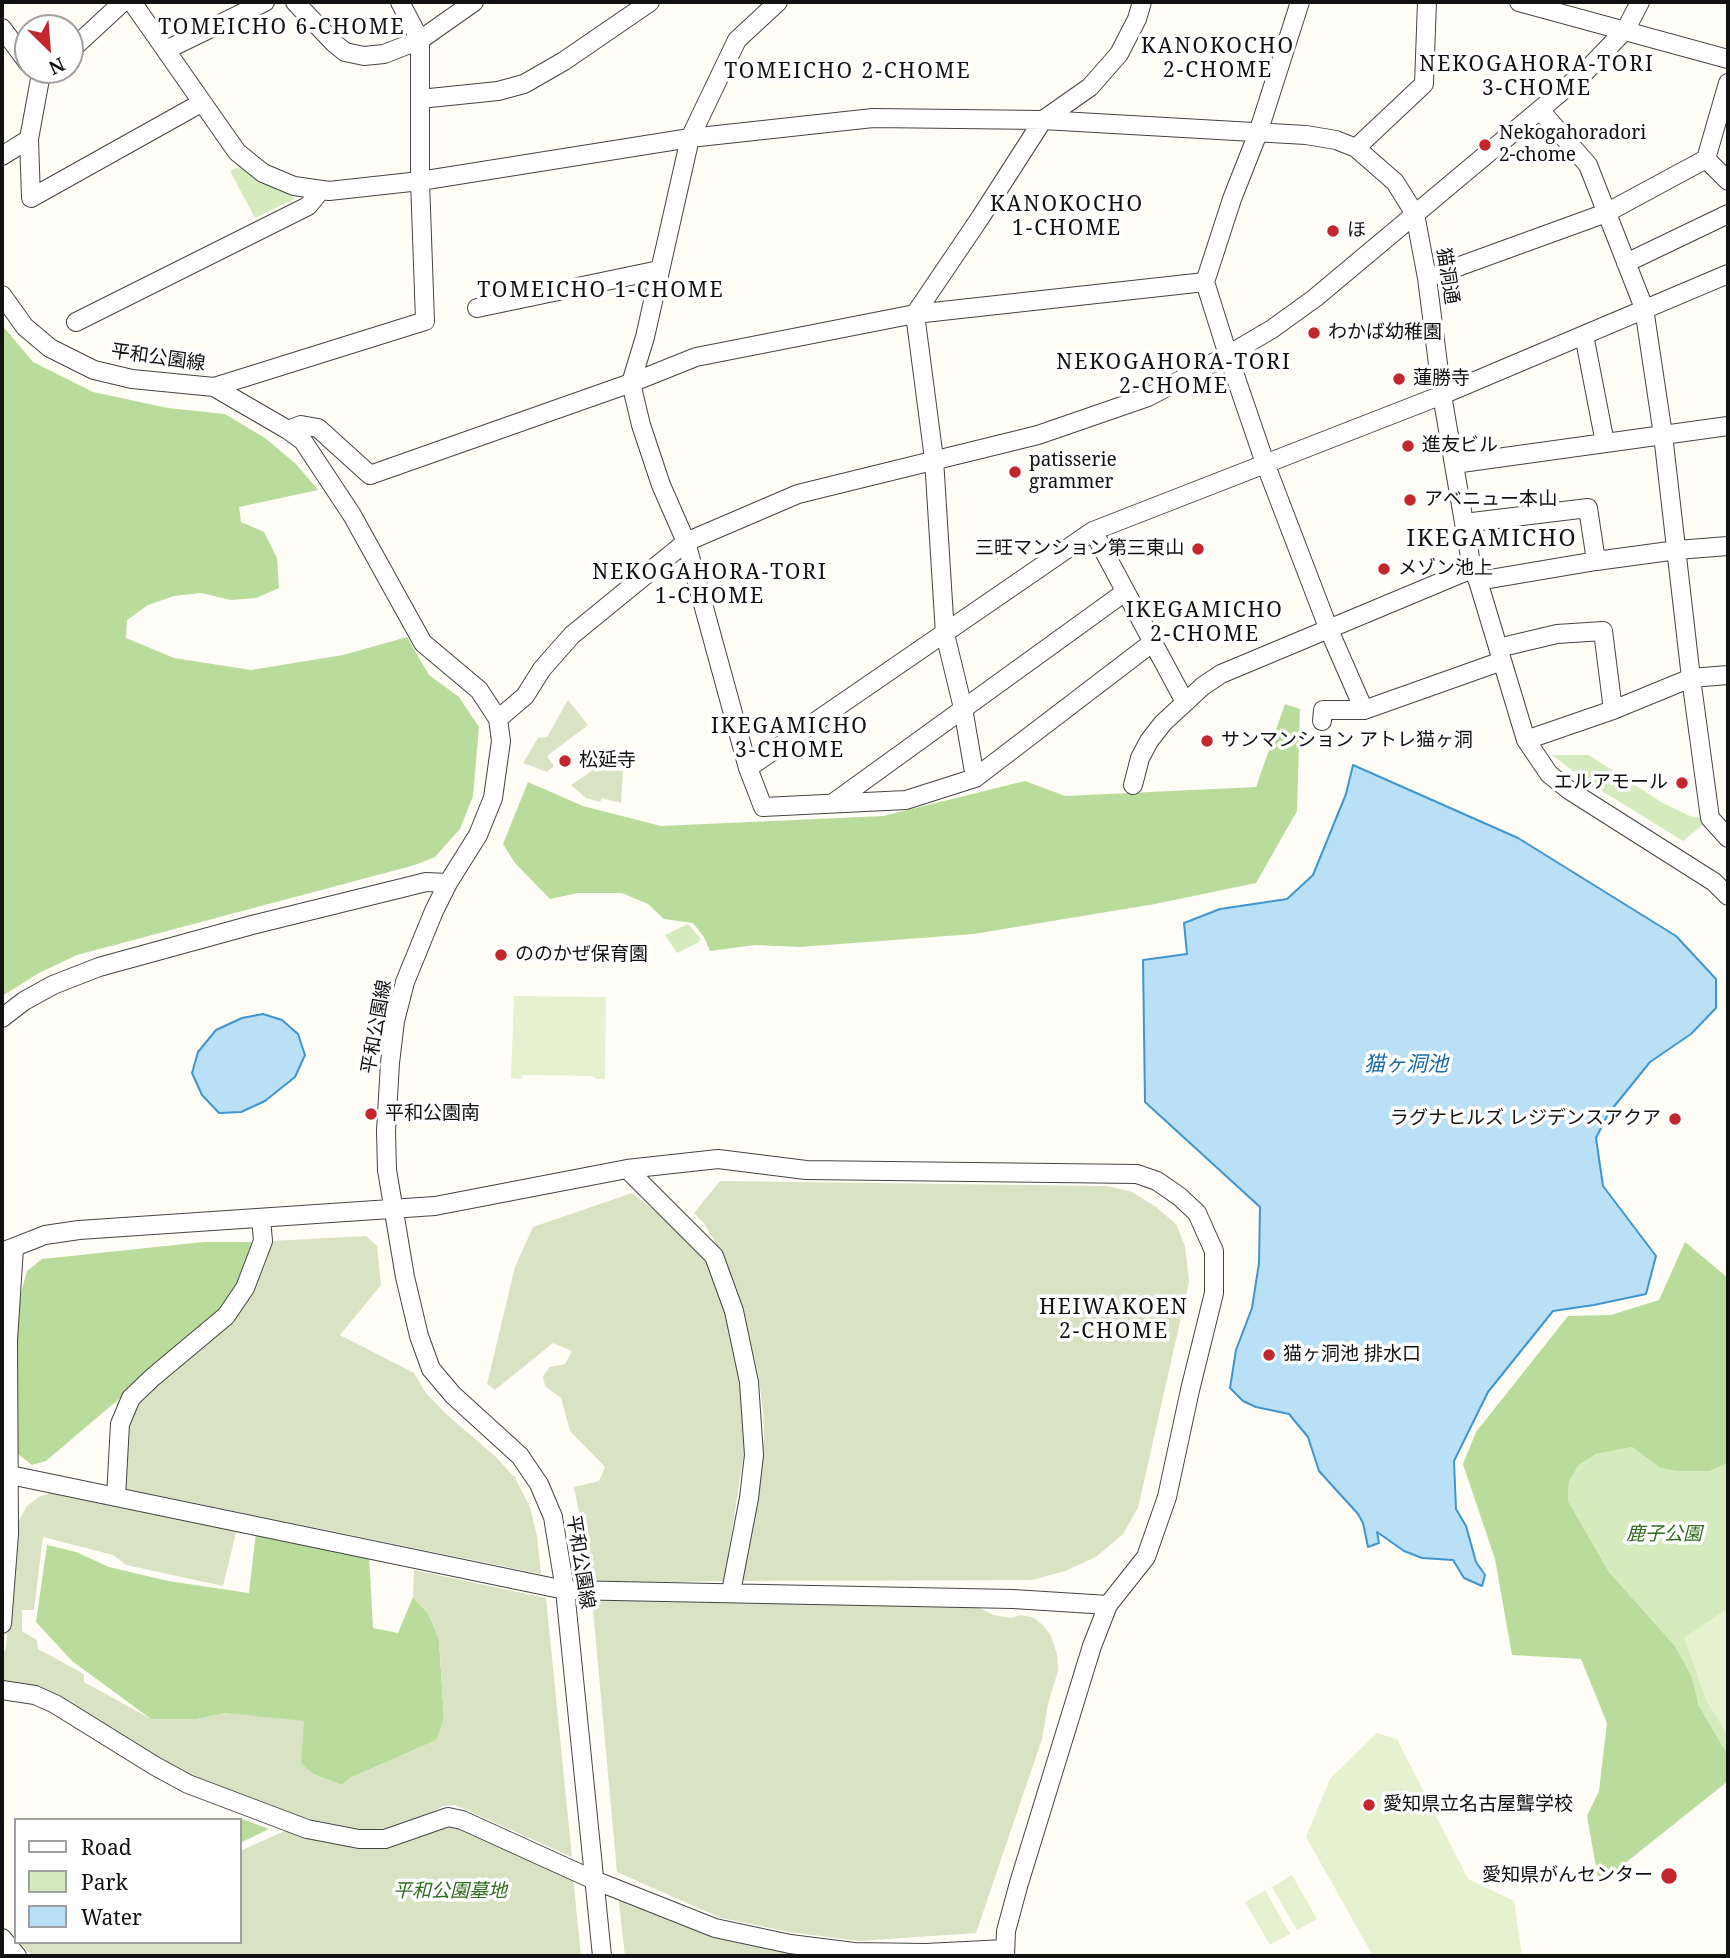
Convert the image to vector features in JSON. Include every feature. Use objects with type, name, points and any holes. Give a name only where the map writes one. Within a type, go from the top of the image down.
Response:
[{"type":"street","points":[[84,38],[123,2]]},
{"type":"street","points":[[132,2],[237,152],[263,173],[295,186],[329,191],[420,181],[690,138],[873,118],[1043,120],[1336,140],[1356,148],[1395,182],[1415,214]]},
{"type":"street","points":[[166,50],[265,2]]},
{"type":"street","points":[[295,2],[345,52],[363,56],[384,54],[420,40],[474,2]]},
{"type":"street","points":[[214,387],[425,321],[420,181],[420,40],[400,2]]},
{"type":"street","points":[[419,99],[498,91],[524,84],[564,61],[650,2]]},
{"type":"street","points":[[778,2],[737,40],[690,138],[645,337],[631,383],[640,425],[661,485],[686,542],[748,768],[763,807],[905,800],[975,778],[1153,642]]},
{"type":"street","points":[[975,778],[946,634],[934,459],[915,314],[1043,120],[1090,87],[1119,54],[1137,19],[1142,2]]},
{"type":"street","points":[[1300,2],[1258,133],[1232,199],[1205,282],[1265,463],[1329,630],[1364,710]]},
{"type":"street","points":[[1356,148],[1424,84],[1427,2]]},
{"type":"street","points":[[498,719],[524,696],[542,669],[572,635],[686,542],[798,494],[1038,435],[1148,397],[1272,329],[1315,298],[1586,71],[1626,29],[1640,2]]},
{"type":"street","points":[[1527,3],[1728,59]]},
{"type":"street","points":[[2,27],[14,44]]},
{"type":"street","points":[[1427,278],[1606,213],[1706,159],[1728,83]]},
{"type":"street","points":[[39,84],[29,139],[31,198],[201,103]]},
{"type":"street","points":[[1540,110],[1588,165],[1644,309],[1663,435],[1690,678],[1710,818],[1728,838]]},
{"type":"street","points":[[2,156],[29,139]]},
{"type":"street","points":[[1706,159],[1728,181]]},
{"type":"street","points":[[76,322],[308,206],[321,190]]},
{"type":"street","name":"猫洞通","points":[[1415,214],[1464,523],[1475,575],[1526,740],[1549,774],[1569,790],[1714,882],[1728,896]]},
{"type":"street","points":[[1626,262],[1728,214]]},
{"type":"street","points":[[477,308],[659,270]]},
{"type":"street","points":[[748,768],[1093,531],[1442,395],[1728,274]]},
{"type":"street","points":[[288,429],[301,425],[318,428],[370,475],[631,383],[696,357],[915,314],[1205,282]]},
{"type":"street","name":"平和公園線","points":[[2,295],[25,327],[50,348],[94,370],[132,379],[214,387],[288,429],[303,441],[352,515],[423,643],[479,690],[498,719],[501,741],[493,798],[478,835],[448,883],[409,970],[395,1021],[386,1132],[387,1170],[392,1210],[415,1318],[431,1369],[453,1395],[520,1456],[539,1484],[553,1517],[565,1590],[602,1956]]},
{"type":"street","points":[[1584,335],[1605,443]]},
{"type":"street","points":[[1454,464],[1728,426]]},
{"type":"street","points":[[1464,523],[1588,508],[1597,561]]},
{"type":"street","points":[[1093,531],[1185,702]]},
{"type":"street","points":[[1133,785],[1140,758],[1149,741],[1185,702],[1221,674],[1329,630],[1475,575],[1728,546]]},
{"type":"street","points":[[833,803],[1125,592]]},
{"type":"street","points":[[1322,721],[1323,709],[1364,710],[1557,634],[1603,631],[1613,710]]},
{"type":"street","points":[[1526,740],[1613,710],[1690,678],[1728,675]]},
{"type":"street","points":[[2,1018],[53,985],[99,967],[252,925],[426,882],[448,883]]},
{"type":"street","points":[[2,1624],[10,1475],[8,1250],[45,1235],[79,1230],[435,1206],[627,1169],[718,1159],[806,1170],[1137,1174],[1157,1181],[1197,1213],[1214,1251],[1214,1293],[1161,1515],[1146,1557],[1108,1605],[1092,1646],[1019,1883],[1006,1931],[1005,1953],[854,1952],[790,1944],[715,1927],[594,1880],[462,1820],[448,1817],[385,1839],[359,1839],[307,1829],[188,1784],[55,1704],[35,1695],[2,1690]]},
{"type":"street","points":[[627,1169],[714,1256],[734,1311],[749,1382],[754,1455],[749,1498],[731,1592]]},
{"type":"street","points":[[116,1497],[120,1424],[131,1398],[226,1315],[245,1288],[263,1241],[261,1218]]},
{"type":"street","points":[[10,1475],[565,1590],[1013,1599],[1108,1605]]},
{"type":"street","points":[[2,1938],[17,1956]]},
{"type":"green space","points":[[243,165],[295,199],[255,218],[230,171]]},
{"type":"green space","points":[[2,325],[33,362],[93,392],[168,408],[225,414],[265,438],[296,464],[318,490],[239,507],[241,522],[264,532],[277,558],[279,588],[256,598],[231,600],[201,593],[174,596],[148,605],[127,620],[126,638],[174,658],[251,670],[343,655],[407,637],[429,675],[459,697],[479,727],[473,796],[460,829],[435,857],[415,865],[77,955],[39,973],[2,996]]},
{"type":"green space","points":[[568,700],[588,725],[547,756],[554,766],[547,772],[523,763],[538,738],[547,737]]},
{"type":"green space","points":[[1285,704],[1300,709],[1297,811],[1256,883],[1155,904],[974,934],[800,947],[755,945],[710,951],[704,937],[693,923],[664,919],[648,904],[622,893],[578,893],[550,899],[515,863],[503,844],[528,782],[583,806],[661,826],[883,816],[1025,781],[1065,796],[1256,787]]},
{"type":"green space","points":[[1552,755],[1589,755],[1661,802],[1690,816],[1709,820],[1683,841],[1589,783]]},
{"type":"green space","points":[[593,770],[623,771],[621,803],[602,798],[600,802],[586,798],[571,785]]},
{"type":"green space","points":[[688,924],[701,939],[677,953],[665,935]]},
{"type":"green space","points":[[514,996],[606,997],[605,1079],[596,1079],[593,1076],[523,1075],[521,1079],[511,1078]]},
{"type":"green space","points":[[720,1181],[1107,1186],[1132,1192],[1176,1224],[1185,1246],[1189,1282],[1138,1508],[1123,1534],[1096,1557],[1065,1571],[1032,1580],[743,1581],[764,1437],[763,1410],[758,1373],[742,1308],[726,1260],[703,1222],[694,1213]]},
{"type":"green space","points":[[632,1193],[671,1223],[705,1259],[717,1285],[729,1328],[742,1392],[745,1446],[724,1581],[586,1584],[581,1522],[574,1487],[599,1481],[605,1467],[570,1431],[561,1398],[545,1386],[543,1376],[550,1367],[565,1364],[572,1351],[553,1343],[495,1390],[487,1384],[515,1267],[533,1227]]},
{"type":"green space","points":[[366,1236],[377,1246],[381,1285],[340,1335],[414,1373],[426,1393],[446,1414],[496,1457],[515,1478],[530,1507],[537,1536],[541,1574],[121,1488],[127,1421],[139,1400],[236,1313],[271,1241]]},
{"type":"green space","points":[[204,1242],[253,1242],[238,1286],[220,1313],[46,1461],[32,1465],[14,1451],[8,1340],[27,1271],[42,1259]]},
{"type":"green space","points":[[1685,1242],[1728,1278],[1728,1463],[1710,1471],[1678,1471],[1660,1468],[1632,1447],[1596,1454],[1579,1465],[1569,1481],[1568,1501],[1609,1572],[1675,1646],[1692,1677],[1699,1706],[1728,1755],[1728,1781],[1599,1884],[1587,1816],[1599,1791],[1607,1723],[1581,1659],[1512,1655],[1495,1559],[1463,1464],[1476,1432],[1568,1316],[1611,1315],[1659,1300]]},
{"type":"green space","name":"鹿子公園","points":[[1632,1447],[1660,1468],[1678,1471],[1710,1471],[1728,1463],[1728,1755],[1699,1706],[1692,1677],[1675,1646],[1609,1572],[1568,1501],[1569,1481],[1579,1465],[1596,1454]]},
{"type":"green space","points":[[50,1493],[237,1529],[223,1586],[126,1565],[113,1555],[43,1537],[34,1610],[22,1610],[22,1631],[37,1640],[38,1649],[84,1674],[84,1682],[151,1719],[197,1719],[227,1713],[304,1721],[301,1763],[313,1774],[342,1785],[350,1778],[437,1740],[444,1718],[439,1640],[428,1613],[413,1597],[414,1570],[546,1598],[572,1857],[455,1805],[444,1806],[414,1820],[387,1828],[364,1830],[308,1819],[261,1805],[207,1784],[141,1749],[2,1686],[2,1658],[6,1647],[19,1520],[27,1506]]},
{"type":"green space","points":[[256,1532],[369,1556],[373,1628],[398,1633],[413,1597],[428,1613],[439,1639],[444,1718],[437,1740],[350,1778],[342,1785],[313,1774],[227,1713],[197,1719],[151,1719],[72,1661],[36,1622],[47,1545],[76,1552],[109,1567],[168,1581],[249,1593]]},
{"type":"green space","points":[[592,1599],[967,1602],[994,1615],[1034,1618],[1044,1626],[1051,1636],[1057,1654],[1058,1671],[1048,1704],[1042,1739],[976,1933],[859,1941],[789,1932],[721,1918],[617,1872]]},
{"type":"green space","points":[[1728,1608],[1728,1736],[1706,1700],[1684,1638]]},
{"type":"green space","points":[[1377,1733],[1397,1739],[1468,1879],[1514,1901],[1522,1956],[1373,1956],[1306,1837],[1330,1779]]},
{"type":"green space","points":[[242,1819],[269,1829],[242,1842]]},
{"type":"green space","name":"平和公園墓地","points":[[460,1825],[573,1878],[581,1956],[33,1956],[20,1944],[242,1944],[242,1850],[287,1830],[350,1844]]},
{"type":"green space","points":[[1292,1875],[1317,1919],[1297,1930],[1272,1887]]},
{"type":"green space","points":[[1265,1890],[1290,1934],[1270,1945],[1245,1902]]},
{"type":"green space","points":[[618,1895],[707,1930],[874,1956],[625,1956]]},
{"type":"water","name":"猫ヶ洞池","points":[[1353,765],[1518,838],[1676,936],[1716,979],[1716,1008],[1691,1034],[1650,1062],[1608,1114],[1596,1138],[1603,1186],[1656,1256],[1646,1294],[1553,1311],[1488,1392],[1454,1461],[1456,1509],[1466,1526],[1476,1562],[1485,1575],[1482,1586],[1464,1578],[1453,1560],[1422,1558],[1404,1551],[1377,1532],[1379,1543],[1368,1547],[1363,1523],[1358,1514],[1319,1471],[1308,1437],[1289,1414],[1256,1407],[1243,1401],[1230,1388],[1236,1350],[1252,1308],[1259,1263],[1260,1207],[1145,1102],[1143,960],[1187,954],[1184,923],[1220,909],[1287,899],[1313,875],[1346,794]]},
{"type":"water","points":[[263,1014],[282,1020],[298,1034],[305,1055],[295,1077],[265,1101],[241,1112],[219,1113],[202,1095],[192,1073],[198,1052],[216,1030],[242,1018]]},
{"type":"place","name":"Nekogahoradori 2-chome","points":[[1485,145]]},
{"type":"place","name":"ほ","points":[[1333,231]]},
{"type":"place","name":"わかば幼稚園","points":[[1314,333]]},
{"type":"place","name":"蓮勝寺","points":[[1399,379]]},
{"type":"place","name":"進友ビル","points":[[1408,446]]},
{"type":"place","name":"patisserie grammer","points":[[1015,472]]},
{"type":"place","name":"アベニュー本山","points":[[1410,500]]},
{"type":"place","name":"三旺マンション第三東山","points":[[1198,549]]},
{"type":"place","name":"メゾン池上","points":[[1384,569]]},
{"type":"place","name":"サンマンション アトレ猫ヶ洞","points":[[1207,741]]},
{"type":"place","name":"松延寺","points":[[565,761]]},
{"type":"place","name":"エルアモール","points":[[1682,783]]},
{"type":"place","name":"ののかぜ保育園","points":[[501,955]]},
{"type":"place","name":"平和公園南","points":[[371,1114]]},
{"type":"place","name":"ラグナヒルズ レジデンスアクア","points":[[1675,1119]]},
{"type":"place","name":"猫ヶ洞池 排水口","points":[[1269,1355]]},
{"type":"place","name":"愛知県立名古屋聾学校","points":[[1369,1805]]},
{"type":"place","name":"愛知県がんセンター","points":[[1669,1876]]},
{"type":"district","name":"TOMEICHO 6-CHOME","points":[[282,28]]},
{"type":"district","name":"KANOKOCHO 2-CHOME","points":[[1218,59]]},
{"type":"district","name":"TOMEICHO 2-CHOME","points":[[848,72]]},
{"type":"district","name":"NEKOGAHORA-TORI 3-CHOME","points":[[1537,77]]},
{"type":"district","name":"KANOKOCHO 1-CHOME","points":[[1067,217]]},
{"type":"district","name":"TOMEICHO 1-CHOME","points":[[601,291]]},
{"type":"district","name":"NEKOGAHORA-TORI 2-CHOME","points":[[1174,375]]},
{"type":"district","name":"IKEGAMICHO","points":[[1492,539]]},
{"type":"district","name":"NEKOGAHORA-TORI 1-CHOME","points":[[710,585]]},
{"type":"district","name":"IKEGAMICHO 2-CHOME","points":[[1205,623]]},
{"type":"district","name":"IKEGAMICHO 3-CHOME","points":[[790,739]]},
{"type":"district","name":"HEIWAKOEN 2-CHOME","points":[[1114,1320]]}]
